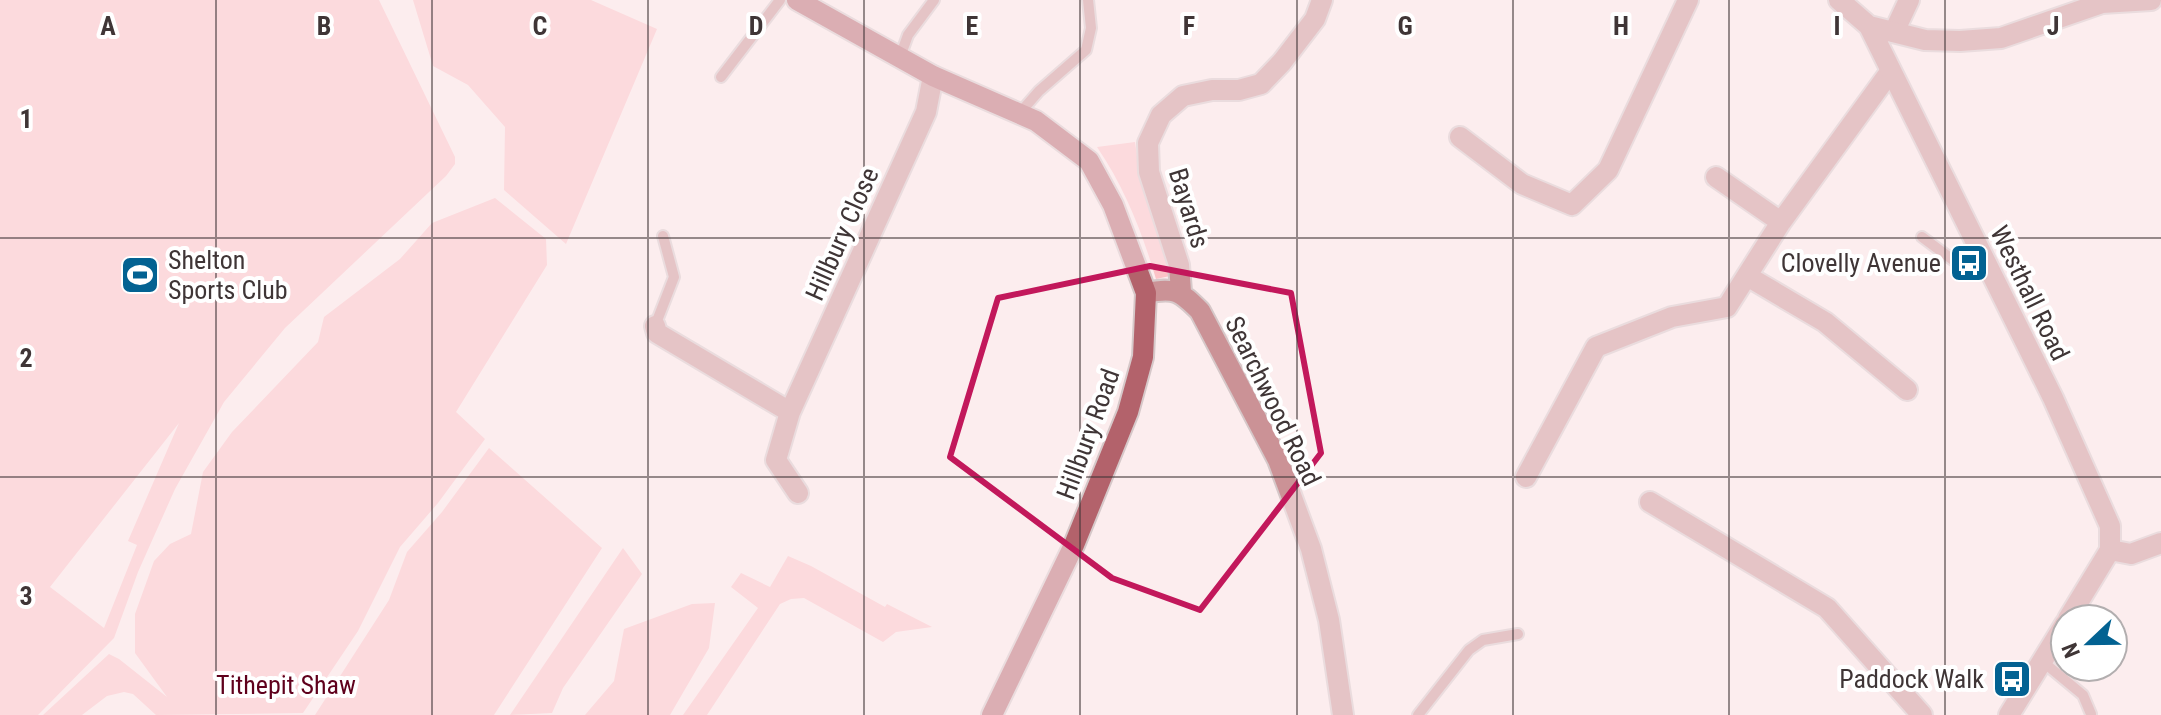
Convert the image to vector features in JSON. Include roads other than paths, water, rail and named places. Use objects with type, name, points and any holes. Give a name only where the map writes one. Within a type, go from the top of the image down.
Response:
[{"type":"main road","name":"Hillbury Road","points":[[797,0],[933,76],[1036,121],[1089,161],[1113,205],[1146,293],[1143,357],[1128,412],[1074,545],[992,715]]},
{"type":"street","name":"Bayards","points":[[1181,292],[1179,265],[1149,172],[1148,143],[1161,115],[1183,96],[1212,90],[1239,90],[1261,84],[1315,19],[1322,0]]},
{"type":"street","points":[[1460,137],[1522,184],[1572,205],[1608,170],[1688,0]]},
{"type":"street","name":"Westhall Road","points":[[1839,0],[1869,26],[2053,398],[2110,526],[2110,550]]},
{"type":"street","points":[[1894,32],[1909,0]]},
{"type":"street","points":[[1869,26],[1925,40],[2001,38],[2102,3],[2151,0]]},
{"type":"street","points":[[1526,477],[1596,347],[1672,317],[1727,307],[1781,222],[1890,72]]},
{"type":"street","name":"Hillbury Close","points":[[798,493],[776,460],[790,412],[926,112],[933,76]]},
{"type":"street","points":[[1716,177],[1781,222]]},
{"type":"street","points":[[1747,276],[1825,322],[1907,390]]},
{"type":"street","points":[[1146,293],[1164,290],[1181,292]]},
{"type":"street","name":"Searchwood Road","points":[[1181,292],[1200,311],[1278,460],[1311,549],[1325,605],[1343,715]]},
{"type":"street","points":[[655,326],[657,333],[790,412]]},
{"type":"street","points":[[1650,502],[1827,608],[1922,715]]},
{"type":"street","points":[[2077,603],[2110,550],[2131,554],[2161,543]]},
{"type":"street","points":[[2009,715],[2049,649]]},
{"type":"lane","points":[[721,77],[780,0]]},
{"type":"lane","points":[[900,57],[908,35],[934,0]]},
{"type":"lane","points":[[1019,114],[1039,91],[1086,50],[1091,28],[1088,0]]},
{"type":"lane","points":[[655,326],[674,277],[663,236]]},
{"type":"lane","points":[[1922,237],[1961,266],[1985,261]]},
{"type":"lane","points":[[1418,715],[1469,650],[1483,640],[1518,634]]},
{"type":"lane","points":[[2042,661],[2083,695],[2091,714]]},
{"type":"place","name":"Clovelly Avenue","points":[[1969,263]]},
{"type":"place","name":"Shelton Sports Club","points":[[140,275]]},
{"type":"place","name":"Paddock Walk","points":[[2012,679]]},
{"type":"park label","name":"Tithepit Shaw","points":[[286,685]]}]
